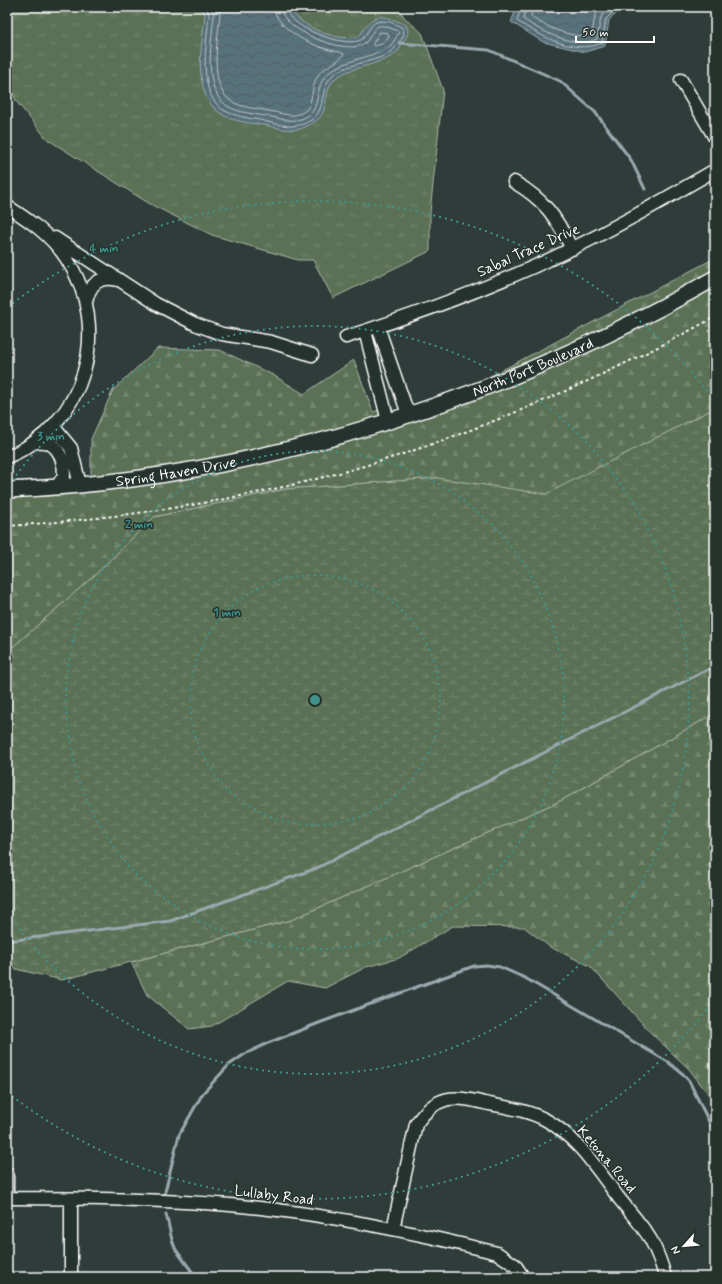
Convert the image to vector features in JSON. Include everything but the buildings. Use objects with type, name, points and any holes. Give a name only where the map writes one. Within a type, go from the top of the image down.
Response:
[{"type":"street","points":[[681,80],[715,138]]},
{"type":"street","name":"Sabal Trace Drive","points":[[346,337],[378,327],[465,295],[572,249],[620,225],[715,170]]},
{"type":"street","points":[[514,182],[532,193],[552,212],[572,249]]},
{"type":"street","points":[[7,206],[169,311],[206,329],[236,338],[282,345],[312,355]]},
{"type":"street","points":[[7,457],[33,443],[53,426],[73,398],[84,373],[90,343],[90,326],[86,302],[74,270],[57,245],[33,223]]},
{"type":"street","points":[[86,302],[88,292],[97,282],[109,277],[120,280]]},
{"type":"street","name":"North Port Boulevard","points":[[342,436],[480,389],[570,352],[665,306],[715,278]]},
{"type":"street","points":[[378,327],[408,414]]},
{"type":"street","points":[[365,331],[388,421]]},
{"type":"street","points":[[373,364],[389,359]]},
{"type":"street","points":[[53,426],[71,448],[80,485]]},
{"type":"street","name":"Spring Haven Drive","points":[[7,490],[49,489],[147,477],[217,465],[342,436]]},
{"type":"street","points":[[33,443],[45,441],[51,444],[61,458],[64,468],[62,480],[58,485],[49,489]]},
{"type":"street","name":"Ketona Road","points":[[393,1229],[416,1124],[423,1114],[437,1103],[460,1097],[533,1114],[557,1127],[568,1136],[582,1151],[645,1231],[657,1253],[665,1277]]},
{"type":"street","points":[[7,1173],[7,1198]]},
{"type":"street","name":"Lullaby Road","points":[[7,1198],[152,1200],[231,1206],[346,1220],[393,1229],[497,1253],[516,1265],[523,1277]]},
{"type":"street","points":[[71,1198],[71,1277]]},
{"type":"path","points":[[7,526],[90,519],[195,504],[298,483],[393,457],[532,406],[659,348],[715,317]]},
{"type":"green space","points":[[7,7],[397,7],[405,18],[422,33],[443,90],[430,212],[430,251],[333,298],[313,260],[298,260],[212,235],[150,204],[47,139],[16,101],[7,75]]},
{"type":"green space","points":[[715,258],[715,272],[616,324],[468,388]]},
{"type":"green space","points":[[715,284],[715,408],[546,495],[437,478],[286,489],[154,517],[95,575],[7,652],[7,496],[45,494],[46,496],[349,439]]},
{"type":"green space","points":[[158,348],[220,350],[273,375],[304,394],[354,360],[373,412],[380,410],[381,417],[341,430],[217,460],[91,478],[91,439],[113,390]]},
{"type":"green space","points":[[715,408],[715,713],[562,800],[291,920],[62,980],[7,967],[7,652],[95,575],[154,517],[286,489],[437,478],[546,494]]},
{"type":"green space","points":[[715,713],[715,1103],[689,1069],[652,1034],[590,966],[550,947],[524,927],[453,926],[399,958],[366,967],[325,988],[288,981],[212,1026],[189,1029],[147,995],[131,962],[291,920],[562,800]]},
{"type":"water","points":[[201,7],[288,7],[301,21],[310,27],[329,35],[349,38],[358,37],[372,20],[386,17],[406,25],[408,33],[399,50],[393,55],[337,77],[329,88],[321,117],[302,128],[290,130],[233,119],[223,115],[213,106],[206,96],[200,69],[205,14]]},
{"type":"water","points":[[517,7],[624,7],[609,20],[605,46],[585,52],[543,42],[511,22]]},
{"type":"waterway","points":[[399,43],[489,50],[560,81],[595,112],[631,160],[645,189]]},
{"type":"waterway","points":[[7,941],[170,921],[317,868],[715,666]]},
{"type":"waterway","points":[[164,1196],[179,1135],[203,1093],[229,1065],[245,1054],[268,1043],[474,966],[487,965],[500,967],[525,978],[668,1062],[689,1081],[715,1134]]},
{"type":"waterway","points":[[166,1214],[176,1250],[196,1277]]}]
